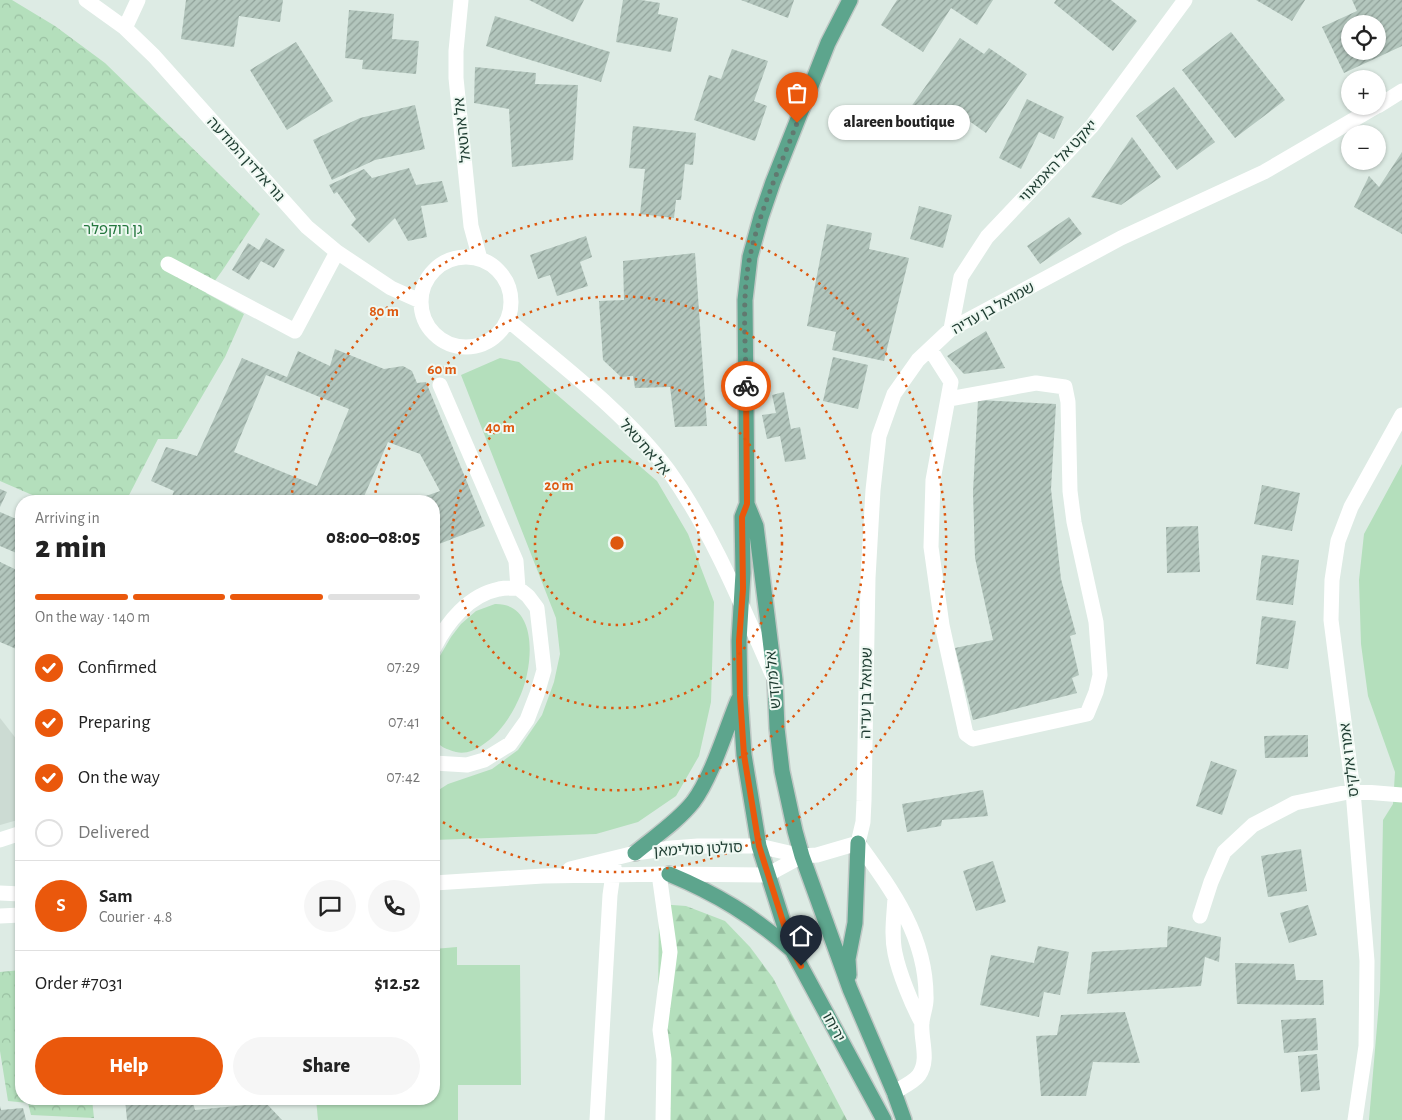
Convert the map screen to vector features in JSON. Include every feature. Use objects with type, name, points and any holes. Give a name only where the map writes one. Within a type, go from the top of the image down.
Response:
[{"type":"main road","name":"אל מקדש","points":[[759,846],[744,755],[740,696],[739,641],[742,606],[742,517],[747,504],[745,300],[750,257],[773,182],[828,44],[850,0]]},
{"type":"main road","name":"אל מקדש","points":[[747,504],[756,526],[775,680],[777,728],[782,771],[794,831],[802,856]]},
{"type":"main road","points":[[635,853],[665,829],[693,801],[712,764],[740,696]]},
{"type":"main road","points":[[850,989],[848,959],[854,923],[858,843]]},
{"type":"main road","name":"יריחו","points":[[759,846],[792,950],[884,1120]]},
{"type":"main road","name":"יריחו","points":[[802,856],[850,989],[904,1120]]},
{"type":"main road","points":[[664,874],[706,890],[728,902],[760,924],[792,950]]},
{"type":"street","name":"נור אלדין המודעה","points":[[86,0],[125,28],[154,56],[307,227],[337,252],[391,288],[420,301]]},
{"type":"street","points":[[125,28],[138,0]]},
{"type":"street","name":"אל אהטאל","points":[[462,0],[456,51],[456,78],[471,226],[480,259]]},
{"type":"street","name":"יאקט אל האמאווי","points":[[951,329],[961,277],[987,237],[1092,126],[1185,0]]},
{"type":"street","name":"שמואל בן עדיה","points":[[1386,101],[1402,92]]},
{"type":"street","name":"שמואל בן עדיה","points":[[858,843],[863,822],[864,801],[868,578],[873,490],[879,436],[894,394],[918,360],[951,329],[1120,238],[1264,172],[1362,115]]},
{"type":"street","points":[[168,264],[295,331],[337,252]]},
{"type":"street","points":[[464,257],[480,259],[490,264],[502,275],[509,289],[512,304],[508,320],[497,335],[484,344],[469,348],[453,346],[442,341],[430,331],[423,317],[420,301],[426,281],[435,269],[449,260],[464,257]]},
{"type":"street","name":"אל אח'טאל","points":[[508,320],[595,394],[636,433],[667,470],[706,531],[742,606]]},
{"type":"street","points":[[930,350],[951,382],[933,480],[931,548],[942,625],[966,734],[973,739],[1087,714],[1096,692],[1100,675],[1096,622],[1074,522],[1070,491],[1068,402],[1064,387],[1036,383],[949,399]]},
{"type":"street","points":[[440,385],[516,561],[518,588]]},
{"type":"street","name":"אמרו אלקיס","points":[[1355,1120],[1366,1046],[1367,961],[1353,791],[1331,620],[1332,580],[1338,541],[1351,507],[1402,415]]},
{"type":"street","points":[[440,637],[460,610],[486,593],[500,589],[518,588],[528,596],[536,608],[544,670],[527,720],[510,744],[484,760],[467,765],[440,764]]},
{"type":"street","points":[[742,606],[775,680]]},
{"type":"street","points":[[1200,916],[1211,882],[1224,852],[1253,825],[1295,803],[1353,791],[1402,795]]},
{"type":"street","points":[[0,840],[15,836]]},
{"type":"street","points":[[802,856],[817,855],[858,843],[889,886],[910,924],[925,968],[927,999],[922,1023],[923,1062],[919,1075],[894,1092]]},
{"type":"street","name":"סולטן סולימאן","points":[[543,876],[635,853],[698,846],[759,846],[802,856]]},
{"type":"street","name":"סולטן סולימאן","points":[[440,883],[543,876],[767,875],[802,856]]},
{"type":"street","points":[[597,1120],[610,895],[615,858]]},
{"type":"street","points":[[663,1120],[664,1059],[660,1030],[670,952],[664,874]]},
{"type":"street","points":[[0,893],[15,894]]},
{"type":"street","points":[[895,898],[893,934],[895,952],[914,1009],[922,1023]]},
{"type":"street","points":[[0,916],[15,915]]},
{"type":"shaded area","points":[[0,718],[15,737],[15,821],[0,825]]},
{"type":"green space","name":"גן רוקפלר","points":[[0,0],[12,0],[55,26],[105,63],[260,214],[206,293],[244,314],[225,357],[177,439],[158,439],[129,495],[32,495],[0,481]]},
{"type":"green space","points":[[500,358],[519,362],[657,481],[688,534],[714,602],[711,702],[699,756],[676,796],[638,822],[596,834],[440,840],[440,789],[448,784],[492,769],[518,750],[542,715],[554,682],[560,654],[556,618],[461,375]]},
{"type":"green space","points":[[1402,464],[1402,1120],[1369,1120],[1380,991],[1383,820],[1393,804],[1395,772],[1368,696],[1361,644],[1359,580],[1364,534]]},
{"type":"green space","points":[[495,604],[509,606],[519,614],[526,625],[530,653],[521,694],[505,723],[488,741],[475,749],[459,753],[440,745],[440,656],[461,624],[476,611]]},
{"type":"green space","points":[[659,904],[686,906],[725,921],[750,947],[773,978],[847,1120],[657,1120]]},
{"type":"green space","points":[[457,947],[457,965],[520,965],[521,1085],[458,1085],[458,1120],[318,1120],[317,1105],[440,1105],[440,948]]},
{"type":"green space","points":[[15,971],[15,1102],[8,1101],[0,1051],[0,972]]},
{"type":"green space","points":[[28,1105],[93,1105],[94,1118],[31,1115]]},
{"type":"building","points":[[186,0],[283,0],[280,22],[239,16],[234,47],[181,39]]},
{"type":"building","points":[[529,0],[584,0],[573,22]]},
{"type":"building","points":[[623,0],[660,3],[658,14],[678,18],[671,52],[616,42]]},
{"type":"building","points":[[741,0],[794,0],[788,18]]},
{"type":"building","points":[[897,0],[993,0],[977,25],[951,8],[923,52],[881,25]]},
{"type":"building","points":[[1056,0],[1111,0],[1137,21],[1113,51],[1054,3]]},
{"type":"building","points":[[1256,0],[1305,0],[1292,21]]},
{"type":"building","points":[[1352,0],[1402,0],[1402,46],[1386,53],[1386,15],[1348,15],[1357,11]]},
{"type":"building","points":[[349,10],[394,14],[392,39],[419,41],[416,74],[362,69],[363,60],[345,58]]},
{"type":"building","points":[[495,16],[610,52],[601,82],[486,46]]},
{"type":"building","points":[[1341,18],[1341,60],[1372,60],[1350,70],[1343,70],[1322,27]]},
{"type":"building","points":[[1231,32],[1285,100],[1235,138],[1182,70]]},
{"type":"building","points":[[960,38],[984,54],[989,48],[1027,74],[986,133],[965,118],[950,139],[908,111]]},
{"type":"building","points":[[296,42],[333,101],[287,130],[250,70]]},
{"type":"building","points":[[732,49],[768,61],[754,101],[767,106],[755,141],[694,120],[709,75],[721,79]]},
{"type":"building","points":[[475,67],[536,73],[535,84],[578,85],[573,160],[512,167],[509,109],[474,103]]},
{"type":"building","points":[[1174,87],[1215,142],[1177,170],[1136,116]]},
{"type":"building","points":[[1027,99],[1064,117],[1054,139],[1039,132],[1021,169],[999,158]]},
{"type":"building","points":[[415,105],[425,149],[375,160],[332,180],[313,140],[360,118]]},
{"type":"building","points":[[633,126],[696,133],[693,165],[685,164],[681,200],[676,200],[674,218],[640,214],[645,169],[629,168]]},
{"type":"building","points":[[1132,137],[1161,177],[1121,205],[1091,197]]},
{"type":"building","points":[[1402,152],[1402,234],[1354,207],[1369,176],[1379,187]]},
{"type":"building","points":[[409,168],[416,185],[442,181],[448,202],[421,206],[427,237],[408,241],[395,218],[369,243],[351,225],[356,219],[337,192],[334,194],[329,185],[364,169],[372,178]]},
{"type":"building","points":[[919,206],[952,215],[943,248],[910,239]]},
{"type":"building","points":[[1069,217],[1082,234],[1040,264],[1027,246]]},
{"type":"building","points":[[827,224],[872,233],[869,249],[909,258],[884,361],[832,350],[836,332],[807,326]]},
{"type":"building","points":[[586,236],[592,257],[580,262],[588,286],[557,296],[550,275],[538,279],[530,255]]},
{"type":"building","points":[[266,238],[285,250],[274,268],[261,261],[249,280],[232,270],[248,243],[259,250]]},
{"type":"building","points":[[695,253],[707,426],[675,427],[670,387],[635,388],[633,376],[621,377],[603,360],[599,301],[624,300],[623,261]]},
{"type":"building","points":[[986,331],[1005,368],[964,374],[947,356]]},
{"type":"building","points":[[335,349],[384,369],[403,366],[412,371],[417,383],[426,382],[485,526],[440,544],[440,495],[429,495],[440,491],[420,454],[388,442],[365,495],[172,495],[174,491],[151,481],[166,447],[197,456],[242,358],[287,377],[298,351],[330,366]],"holes":[[[266,375],[349,409],[317,486],[234,452]]]},
{"type":"building","points":[[833,357],[868,365],[858,409],[823,401]]},
{"type":"building","points":[[784,392],[791,429],[800,427],[806,459],[785,462],[780,436],[767,439],[762,415],[776,413],[772,395]]},
{"type":"building","points":[[978,400],[1056,404],[1051,489],[1061,579],[1076,634],[1070,636],[1079,675],[1072,678],[1077,693],[973,720],[955,648],[993,640],[975,558],[973,492]]},
{"type":"building","points":[[1262,485],[1300,493],[1292,531],[1254,524]]},
{"type":"building","points":[[0,489],[7,492],[0,507]]},
{"type":"building","points":[[0,512],[15,518],[15,552],[0,546]]},
{"type":"building","points":[[1198,526],[1200,572],[1167,573],[1166,527]]},
{"type":"building","points":[[1262,555],[1299,560],[1293,605],[1256,600]]},
{"type":"building","points":[[0,562],[15,569],[15,648],[0,642]]},
{"type":"building","points":[[1262,616],[1296,621],[1288,669],[1256,664]]},
{"type":"building","points":[[1308,735],[1308,757],[1265,758],[1264,736]]},
{"type":"building","points":[[1211,761],[1237,770],[1222,815],[1196,806]]},
{"type":"building","points":[[983,790],[988,816],[942,820],[941,826],[907,832],[902,804]]},
{"type":"building","points":[[1301,849],[1307,891],[1268,897],[1261,856]]},
{"type":"building","points":[[993,861],[1006,902],[976,911],[963,871]]},
{"type":"building","points":[[1308,905],[1317,935],[1289,943],[1280,913]]},
{"type":"building","points":[[1168,926],[1221,937],[1219,962],[1205,957],[1201,986],[1087,994],[1092,952],[1167,947]]},
{"type":"building","points":[[1038,946],[1069,952],[1060,995],[1044,992],[1039,1017],[980,1005],[991,955],[1034,963]]},
{"type":"building","points":[[1235,963],[1294,964],[1296,980],[1323,980],[1324,1005],[1237,1004]]},
{"type":"building","points":[[1125,1012],[1140,1063],[1093,1062],[1086,1096],[1041,1096],[1036,1036],[1057,1035],[1061,1015]]},
{"type":"building","points":[[1316,1018],[1318,1050],[1284,1053],[1281,1020]]},
{"type":"building","points":[[1317,1054],[1320,1090],[1301,1092],[1298,1056]]},
{"type":"building","points":[[126,1105],[194,1105],[195,1110],[246,1105],[268,1105],[282,1120],[127,1120]]},
{"type":"building","points":[[0,1106],[1,1110],[23,1108],[26,1120],[0,1120]]},
{"type":"way so far","points":[[746,386],[745,300],[750,257],[773,182],[797,123]]},
{"type":"place","name":"alareen boutique","points":[[797,123]]},
{"type":"route","points":[[746,386],[747,504],[742,517],[743,589],[739,641],[744,755],[759,846],[792,950],[801,966]]}]
